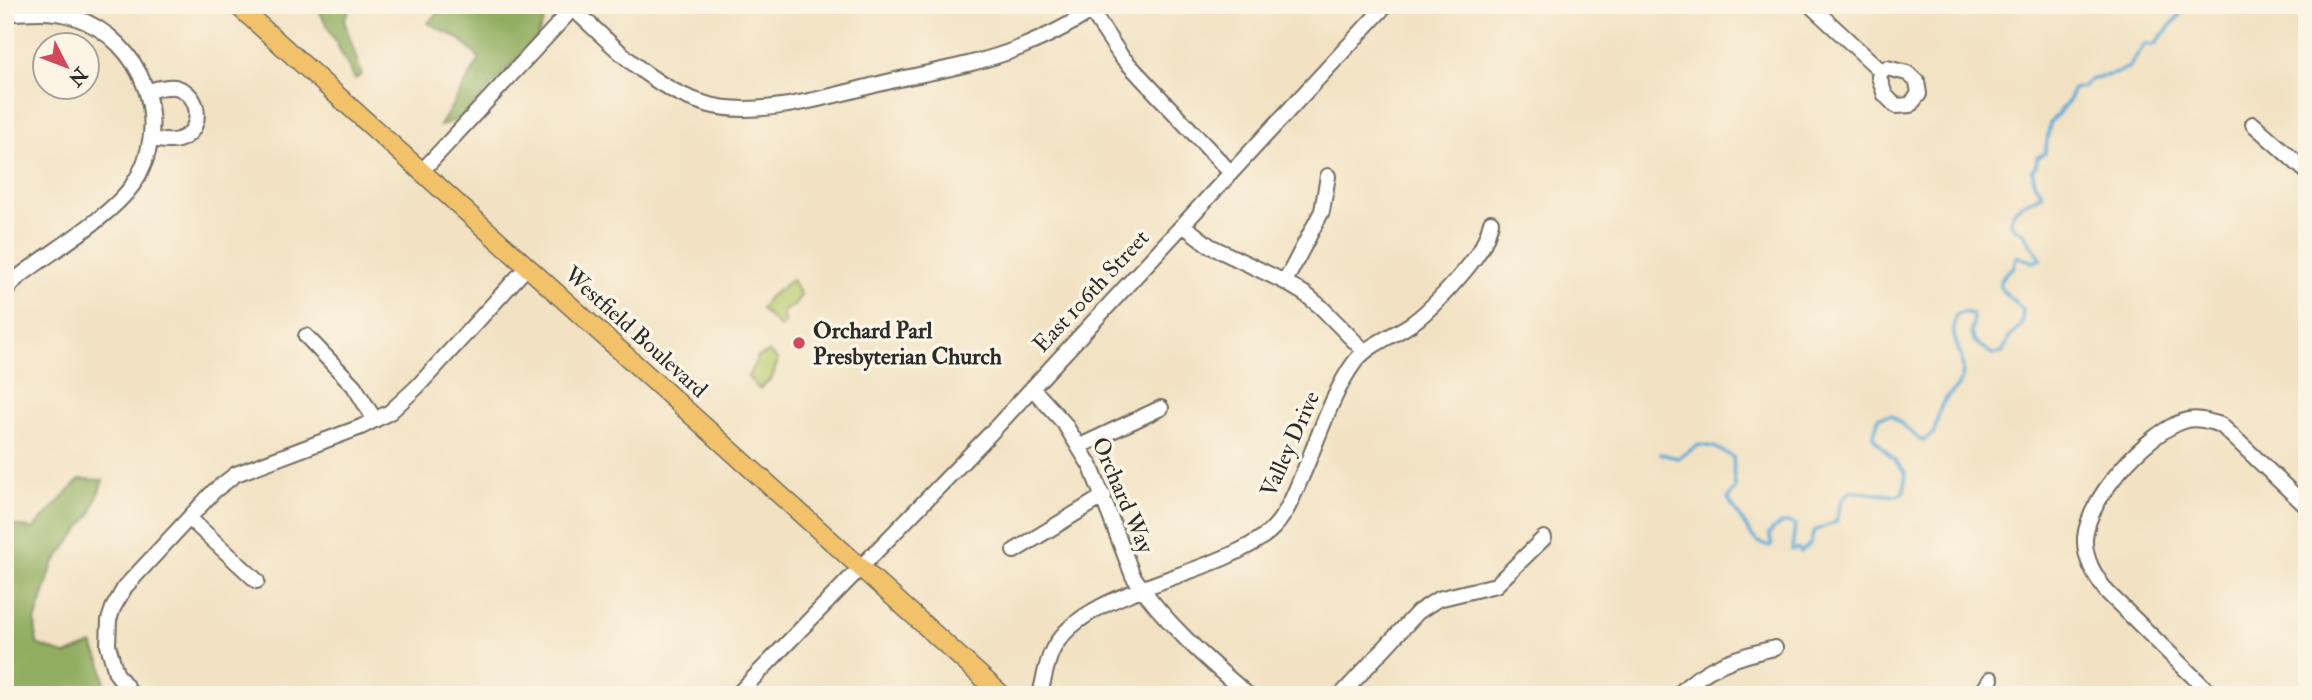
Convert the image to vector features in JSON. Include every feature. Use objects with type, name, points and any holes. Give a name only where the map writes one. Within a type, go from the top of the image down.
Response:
[{"type":"main road","name":"Westfield Boulevard","points":[[237,5],[1002,695]]},
{"type":"street","name":"East 106th Street","points":[[737,695],[1032,388],[1385,5]]},
{"type":"street","points":[[1810,5],[1881,71]]},
{"type":"street","points":[[421,172],[575,7],[636,67],[660,85],[704,103],[735,109],[785,105],[976,62],[1028,44],[1095,8],[1121,56],[1231,173]]},
{"type":"street","points":[[5,14],[62,10],[92,24],[116,40],[136,66],[148,90],[151,114],[150,139],[141,169],[121,199],[24,273],[5,292]]},
{"type":"street","points":[[148,90],[178,88],[191,97],[197,110],[194,126],[183,138],[168,141],[150,139]]},
{"type":"street","points":[[2252,124],[2307,172]]},
{"type":"street","points":[[1285,282],[1322,211],[1328,176]]},
{"type":"street","name":"Valley Drive","points":[[1040,695],[1046,668],[1054,649],[1066,632],[1105,605],[1238,551],[1277,525],[1295,493],[1348,372],[1364,351],[1425,313],[1477,254],[1486,239],[1491,222]]},
{"type":"street","points":[[1183,225],[1210,246],[1285,282],[1313,300],[1364,351]]},
{"type":"street","points":[[133,695],[113,666],[108,645],[113,608],[125,587],[214,491],[236,474],[375,420],[400,404],[527,267]]},
{"type":"street","points":[[306,336],[354,386],[375,420]]},
{"type":"street","name":"Orchard Way","points":[[1032,388],[1059,417],[1080,446],[1104,496],[1133,576],[1142,590],[1183,636],[1248,695]]},
{"type":"street","points":[[1080,446],[1161,408]]},
{"type":"street","points":[[2212,695],[2107,592],[2090,566],[2085,538],[2096,503],[2155,437],[2184,421],[2206,420],[2221,425],[2307,507]]},
{"type":"street","points":[[1014,551],[1104,496]]},
{"type":"street","points":[[189,518],[257,580]]},
{"type":"street","points":[[1341,695],[1418,611],[1438,599],[1496,585],[1544,538]]},
{"type":"street","points":[[1678,695],[1689,683],[1714,667],[1747,654],[1775,648]]},
{"type":"street","points":[[1980,695],[1991,679]]},
{"type":"green space","points":[[316,5],[352,5],[344,20],[362,75],[355,79]]},
{"type":"green space","points":[[446,5],[550,5],[537,38],[461,118],[440,126],[480,59],[461,40],[428,23]]},
{"type":"green space","points":[[792,280],[801,295],[794,306],[785,310],[782,315],[785,324],[781,328],[761,309],[769,297]]},
{"type":"green space","points":[[769,352],[778,360],[772,378],[759,389],[748,377],[758,357]]},
{"type":"green space","points":[[80,479],[103,480],[91,514],[53,564],[35,622],[37,644],[66,655],[92,644],[102,665],[105,685],[127,695],[5,695],[5,523],[33,529]]},
{"type":"waterway","points":[[1660,454],[1678,458],[1699,445],[1714,447],[1733,457],[1736,487],[1728,499],[1752,536],[1758,542],[1770,546],[1772,544],[1769,534],[1781,524],[1791,523],[1795,525],[1792,550],[1798,549],[1801,552],[1810,544],[1814,531],[1836,522],[1844,497],[1852,491],[1898,496],[1904,491],[1906,473],[1873,437],[1879,417],[1891,415],[1919,439],[1924,440],[1933,434],[1943,402],[1957,387],[1962,376],[1962,361],[1954,337],[1956,315],[1964,312],[1972,315],[1972,337],[1992,354],[2002,353],[2009,338],[2022,324],[2023,310],[2000,285],[2005,274],[2014,267],[2016,256],[2033,262],[2041,259],[2023,232],[2014,228],[2010,221],[2018,207],[2041,195],[2034,183],[2033,170],[2037,157],[2045,153],[2050,123],[2068,102],[2073,89],[2083,87],[2090,80],[2129,67],[2145,44],[2154,45],[2188,5]]},
{"type":"place","name":"Orchard Parl Presbyterian Church","points":[[799,343]]}]
